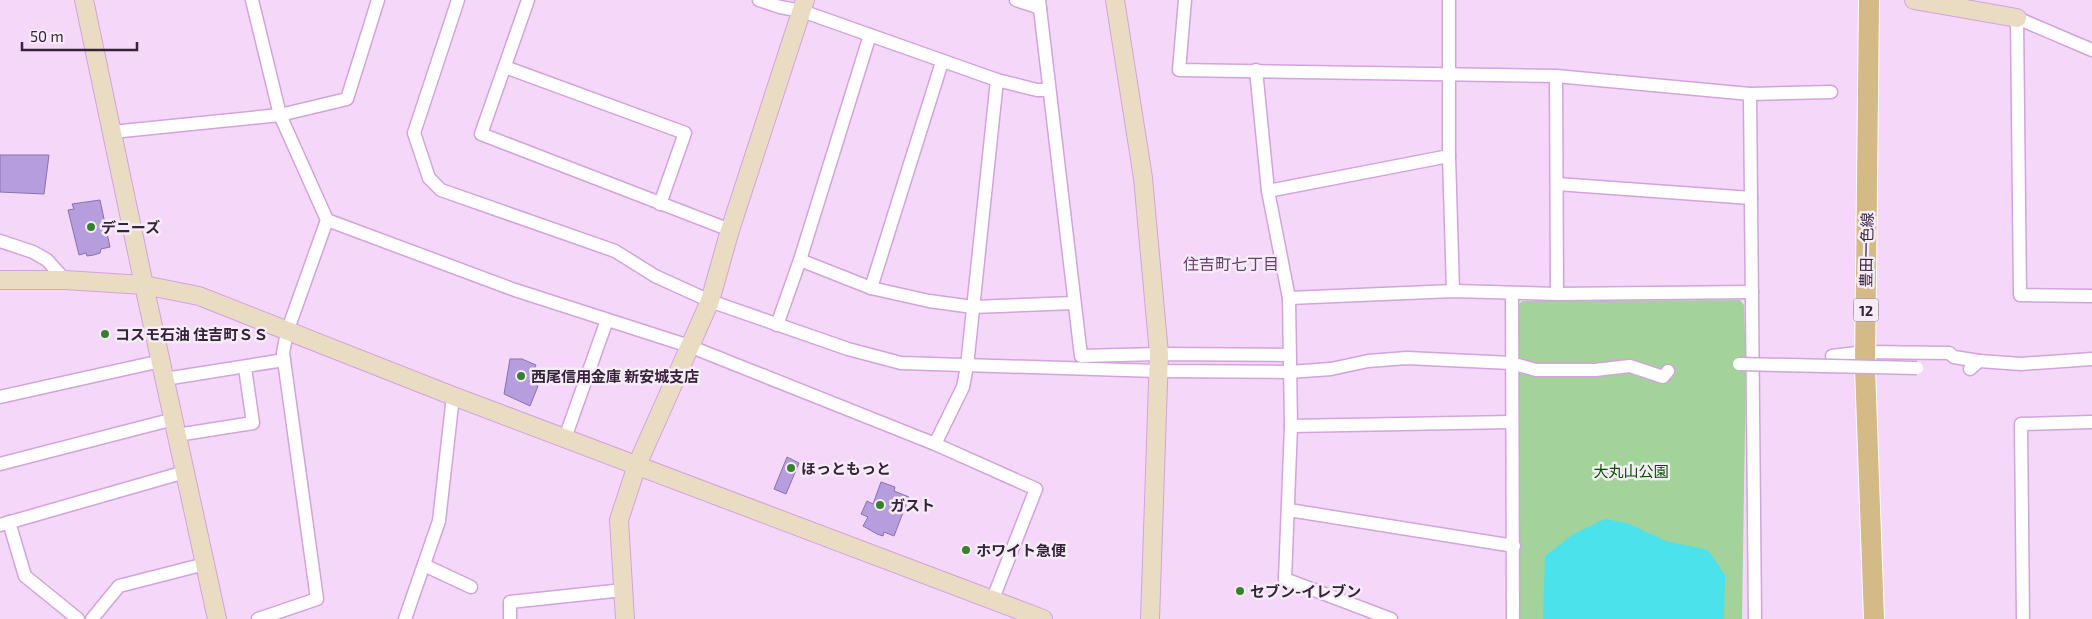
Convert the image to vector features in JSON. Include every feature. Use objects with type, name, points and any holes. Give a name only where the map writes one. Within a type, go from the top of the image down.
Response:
[{"type":"main road","name":"豊田一色線","points":[[1869,0],[1865,352],[1874,619]]},
{"type":"street","points":[[84,0],[144,285],[218,619]]},
{"type":"street","points":[[252,0],[280,115],[327,220],[287,332],[283,352],[317,599],[258,619]]},
{"type":"street","points":[[112,132],[280,115],[347,99],[378,0]]},
{"type":"street","points":[[458,0],[414,134],[429,178],[441,190],[615,251],[655,276],[710,301],[848,349],[901,363],[967,366],[1158,362],[1290,355]]},
{"type":"street","points":[[528,0],[481,134],[730,230]]},
{"type":"street","points":[[759,0],[780,7],[803,5],[870,35],[942,62],[997,80],[1037,90],[1049,90]]},
{"type":"street","points":[[1016,0],[1039,4],[1081,356],[1290,372],[1331,369],[1368,361],[1407,358],[1511,363],[1536,370],[1595,370],[1630,366],[1663,377],[1668,371]]},
{"type":"street","points":[[1115,0],[1143,178],[1158,362],[1150,619]]},
{"type":"street","points":[[1185,0],[1179,70],[1556,76],[1750,94],[1830,92]]},
{"type":"street","points":[[1450,0],[1449,156],[1453,291]]},
{"type":"street","points":[[1914,0],[2017,18],[2092,50]]},
{"type":"street","points":[[625,619],[618,520],[637,465],[710,301],[730,230],[803,5]]},
{"type":"street","points":[[2017,18],[2020,294],[2092,296]]},
{"type":"street","points":[[777,325],[800,260],[870,35]]},
{"type":"street","points":[[871,288],[942,62]]},
{"type":"street","points":[[505,67],[685,133],[660,204]]},
{"type":"street","points":[[1256,70],[1268,192],[1289,298],[1291,426],[1285,579],[1391,619]]},
{"type":"street","points":[[1556,76],[1557,294]]},
{"type":"street","points":[[935,444],[963,387],[967,366],[997,80]]},
{"type":"street","points":[[1750,94],[1755,619]]},
{"type":"street","points":[[1268,192],[1449,156]]},
{"type":"street","points":[[1557,184],[1750,198]]},
{"type":"street","points":[[327,220],[515,290],[689,346],[935,444],[1036,489],[992,601]]},
{"type":"street","points":[[0,241],[32,252],[47,260],[65,280]]},
{"type":"street","points":[[800,260],[871,288],[929,301],[973,307],[1074,303]]},
{"type":"street","points":[[0,280],[65,280],[144,285],[198,296],[452,396],[1043,619]]},
{"type":"street","points":[[1289,298],[1453,291],[1557,294],[1752,292]]},
{"type":"street","points":[[1512,293],[1513,619]]},
{"type":"street","points":[[564,438],[607,320]]},
{"type":"street","points":[[1832,356],[1865,352],[1949,353],[1954,357],[1975,365],[2092,359]]},
{"type":"street","points":[[165,379],[245,368],[284,360]]},
{"type":"street","points":[[0,397],[162,361]]},
{"type":"street","points":[[1739,364],[1917,368]]},
{"type":"street","points":[[0,464],[175,427],[253,423],[245,368]]},
{"type":"street","points":[[406,619],[440,521],[452,396]]},
{"type":"street","points":[[1291,426],[1511,422]]},
{"type":"street","points":[[2023,619],[2021,424],[2092,422]]},
{"type":"street","points":[[78,619],[25,576],[4,524],[185,472]]},
{"type":"street","points":[[1289,510],[1514,546]]},
{"type":"street","points":[[92,619],[120,586],[205,564]]},
{"type":"street","points":[[424,566],[471,587]]},
{"type":"street","points":[[510,619],[510,602],[623,590]]},
{"type":"green space","name":"大丸山公園","points":[[1740,300],[1744,305],[1746,361],[1742,619],[1517,619],[1519,304],[1522,301]]},
{"type":"shaded area","points":[[1605,519],[1627,523],[1666,541],[1708,550],[1725,575],[1724,619],[1543,619],[1545,556],[1572,535]]},
{"type":"building","points":[[0,155],[49,155],[44,194],[0,192]]},
{"type":"building","points":[[100,200],[110,247],[101,249],[100,253],[94,255],[87,256],[86,253],[79,255],[68,210],[74,209],[72,204]]},
{"type":"building","points":[[510,359],[522,359],[536,365],[529,382],[538,386],[530,406],[504,394]]},
{"type":"building","points":[[787,457],[799,463],[786,494],[774,489]]},
{"type":"building","points":[[881,482],[895,487],[894,491],[909,497],[894,536],[884,532],[883,536],[863,526],[868,517],[861,514],[867,501],[873,504]]},
{"type":"place","name":"デニーズ","points":[[91,227]]},
{"type":"place","name":"コスモ石油 住吉町ＳＳ","points":[[105,334]]},
{"type":"place","name":"西尾信用金庫 新安城支店","points":[[521,376]]},
{"type":"place","name":"ほっともっと","points":[[791,468]]},
{"type":"place","name":"ガスト","points":[[880,505]]},
{"type":"place","name":"ホワイト急便","points":[[966,550]]},
{"type":"place","name":"セブン-イレブン","points":[[1240,591]]},
{"type":"district","name":"住吉町七丁目","points":[[1231,263]]}]
